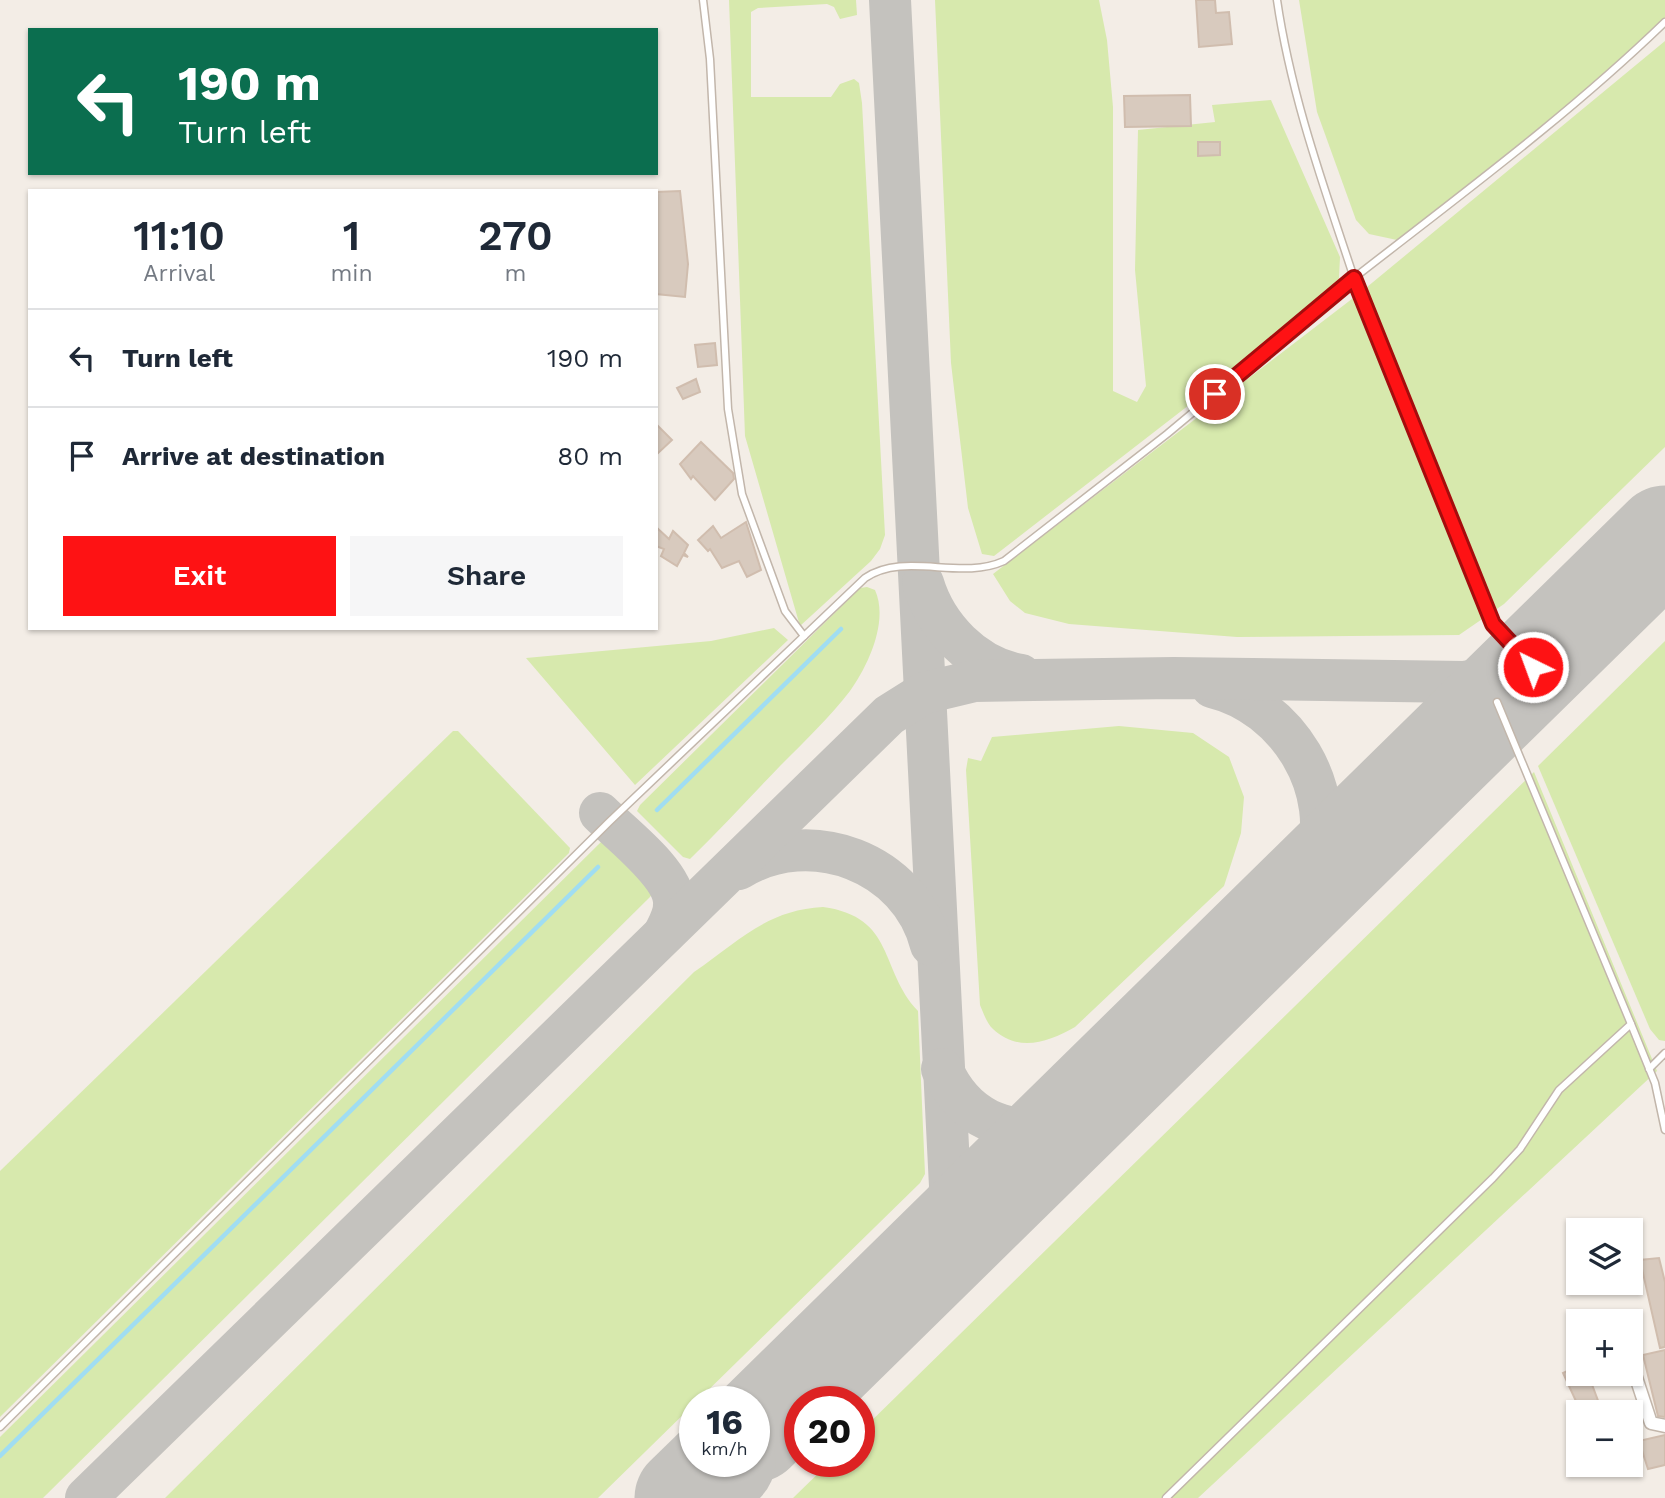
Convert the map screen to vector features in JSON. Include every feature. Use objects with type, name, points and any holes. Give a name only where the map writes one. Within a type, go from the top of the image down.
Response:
[{"type":"street","points":[[1639,1386],[1651,1423],[1665,1426]]},
{"type":"lane","points":[[703,0],[710,60],[728,409],[742,494],[785,611],[804,636]]},
{"type":"lane","points":[[1277,0],[1284,51],[1304,123],[1354,278],[1493,624],[1533,667]]},
{"type":"lane","points":[[0,1427],[609,822],[875,571],[900,566],[961,570],[990,567],[1044,532],[1176,427],[1354,278],[1511,155],[1629,56],[1665,22]]},
{"type":"lane","points":[[1497,702],[1649,1069],[1665,1130]]},
{"type":"lane","points":[[1166,1498],[1493,1178],[1520,1149],[1559,1090],[1631,1024]]},
{"type":"lane","points":[[1649,1069],[1665,1053]]},
{"type":"green space","points":[[729,0],[856,0],[857,15],[840,19],[834,7],[827,4],[758,8],[751,12],[751,97],[831,97],[840,84],[854,79],[859,83],[862,103],[885,535],[880,549],[871,561],[800,626],[745,436]]},
{"type":"green space","points":[[935,0],[1099,0],[1107,40],[1113,107],[1113,391],[1137,402],[1146,386],[1135,270],[1138,130],[1215,122],[1212,105],[1271,100],[1340,257],[1339,278],[1331,295],[994,556],[982,554],[968,508],[951,363]]},
{"type":"green space","points":[[1299,0],[1665,0],[1665,22],[1523,144],[1397,240],[1369,234],[1356,220],[1317,112]]},
{"type":"green space","points":[[1665,41],[1665,447],[1504,604],[1459,635],[1237,637],[1069,624],[1025,613],[1010,601],[993,574],[1361,292]]},
{"type":"green space","points":[[860,588],[875,590],[879,602],[878,629],[870,656],[850,691],[702,848],[690,859],[683,857],[637,811],[640,805]]},
{"type":"green space","points":[[774,628],[788,640],[635,785],[526,658],[711,641]]},
{"type":"green space","points":[[1665,641],[1665,1041],[1659,1040],[1650,1029],[1538,766]]},
{"type":"green space","points":[[1119,726],[1193,733],[1229,757],[1244,797],[1241,833],[1224,886],[1075,1027],[1044,1041],[1013,1041],[991,1027],[980,1005],[966,770],[968,758],[981,761],[992,737]]},
{"type":"green space","points":[[453,731],[458,731],[570,848],[569,853],[0,1417],[0,1171]]},
{"type":"green space","points":[[1534,772],[1657,1071],[1198,1498],[793,1498],[815,1477],[875,1477],[875,1417]]},
{"type":"green space","points":[[601,842],[613,843],[651,882],[654,891],[650,897],[43,1498],[0,1498],[0,1437]]},
{"type":"green space","points":[[823,907],[846,913],[863,922],[875,933],[897,979],[918,1011],[925,1174],[920,1183],[712,1386],[679,1386],[679,1419],[598,1498],[165,1498],[694,972],[754,929],[785,914]]},
{"type":"building","points":[[1196,0],[1215,0],[1216,13],[1229,12],[1232,44],[1199,47]]},
{"type":"building","points":[[1190,95],[1191,126],[1125,127],[1124,96]]},
{"type":"building","points":[[1198,142],[1220,142],[1220,155],[1198,156]]},
{"type":"building","points":[[680,191],[688,264],[685,297],[658,294],[658,192]]},
{"type":"building","points":[[715,343],[717,365],[698,367],[695,345]]},
{"type":"building","points":[[696,379],[700,392],[683,399],[677,388]]},
{"type":"building","points":[[658,426],[672,440],[658,453]]},
{"type":"building","points":[[701,442],[733,473],[734,479],[715,500],[693,476],[691,479],[680,464]]},
{"type":"building","points":[[746,522],[761,570],[747,577],[739,561],[722,568],[710,549],[708,551],[698,540],[713,526],[721,538]]},
{"type":"building","points":[[658,529],[669,539],[673,531],[688,545],[684,553],[688,557],[683,555],[677,566],[661,556],[664,549],[658,547]]},
{"type":"building","points":[[1659,1258],[1665,1282],[1665,1347],[1660,1348],[1643,1273],[1643,1260]]},
{"type":"building","points":[[1665,1350],[1665,1417],[1658,1416],[1643,1355]]},
{"type":"building","points":[[1569,1386],[1592,1386],[1598,1400],[1575,1400]]},
{"type":"building","points":[[1665,1435],[1665,1465],[1648,1469],[1643,1453],[1643,1440]]},
{"type":"waterway","points":[[657,810],[841,629]]},
{"type":"waterway","points":[[0,1456],[598,867]]},
{"type":"taxiway","points":[[890,0],[950,1186],[944,1227],[925,1264]]},
{"type":"taxiway","points":[[923,583],[937,615],[959,642],[988,663],[1021,675]]},
{"type":"taxiway","points":[[86,1498],[889,715],[924,693],[974,681],[1174,678],[1464,682],[1533,667]]},
{"type":"taxiway","points":[[1212,687],[1239,697],[1263,712],[1284,732],[1301,755],[1313,781],[1320,808],[1320,837],[1314,866],[1292,903]]},
{"type":"taxiway","points":[[600,813],[665,879],[671,891],[674,911],[664,934]]},
{"type":"taxiway","points":[[739,869],[767,856],[796,851],[825,852],[854,859],[880,873],[902,892],[920,916],[931,945]]},
{"type":"taxiway","points":[[942,1069],[963,1101],[989,1120],[1020,1130],[1058,1133]]},
{"type":"runway","points":[[770,1415],[1665,537]]},
{"type":"runway","points":[[686,1498],[708,1477]]},
{"type":"route","points":[[1215,394],[1354,278],[1493,624],[1533,667]]}]
